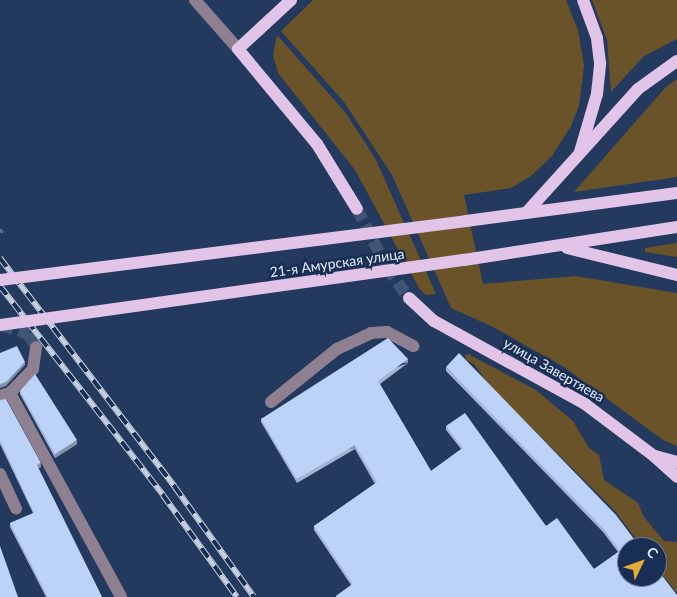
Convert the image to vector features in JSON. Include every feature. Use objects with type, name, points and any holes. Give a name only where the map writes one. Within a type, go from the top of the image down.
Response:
[{"type":"main road","points":[[291,0],[238,49],[318,144],[357,209]]},
{"type":"main road","points":[[577,159],[597,94],[600,63],[597,38],[583,0]]},
{"type":"main road","points":[[526,213],[577,159],[638,89],[677,61]]},
{"type":"main road","name":"21-я Амурская улица","points":[[0,280],[677,193]]},
{"type":"main road","name":"21-я Амурская улица","points":[[0,325],[560,247],[677,227]]},
{"type":"main road","points":[[560,247],[677,275]]},
{"type":"main road","name":"улица Завертяева","points":[[409,298],[434,321],[585,404],[654,456],[677,478]]},
{"type":"main road","points":[[654,456],[677,462]]},
{"type":"street","points":[[195,0],[238,49]]},
{"type":"street","points":[[271,402],[337,349],[372,333],[387,332],[413,346]]},
{"type":"street","points":[[36,347],[33,369],[5,395],[121,597]]},
{"type":"street","points":[[0,474],[16,509]]},
{"type":"path","points":[[0,229],[4,234]]},
{"type":"shaded area","points":[[313,0],[566,0],[578,30],[584,65],[579,106],[571,126],[552,156],[531,176],[511,188],[464,195],[483,284],[576,276],[677,293],[677,446],[663,440],[564,367],[493,327],[451,308],[392,175],[344,102],[281,31]]},
{"type":"shaded area","points":[[592,0],[677,0],[677,39],[644,56],[611,92],[607,40]]},
{"type":"shaded area","points":[[277,35],[345,112],[375,158],[436,294],[426,295],[419,288],[355,170],[278,73],[273,55]]},
{"type":"shaded area","points":[[677,79],[677,177],[574,192],[665,88]]},
{"type":"shaded area","points":[[677,243],[677,257],[645,252],[645,248]]},
{"type":"shaded area","points":[[468,354],[536,390],[573,421],[589,448],[599,455],[604,480],[638,503],[644,517],[661,537],[634,537],[615,511],[489,385],[474,364],[466,360],[465,355]]},
{"type":"shaded area","points":[[667,541],[677,542],[677,593],[667,580]]},
{"type":"building","points":[[388,338],[408,359],[378,381],[431,471],[463,448],[446,426],[465,413],[546,526],[557,518],[594,569],[617,553],[617,587],[667,587],[667,582],[677,597],[337,597],[353,584],[314,526],[377,482],[355,445],[297,479],[261,419]]},
{"type":"building","points":[[17,346],[25,362],[6,382],[0,384],[0,353]]},
{"type":"building","points":[[459,353],[616,515],[632,537],[617,537],[617,547],[603,528],[446,367]]},
{"type":"building","points":[[35,374],[77,440],[55,454],[20,391]]},
{"type":"building","points":[[6,399],[41,463],[37,465],[102,597],[48,597],[10,523],[34,513],[0,440],[0,400]]},
{"type":"building","points":[[0,546],[18,597],[0,597]]},
{"type":"tunnel","points":[[357,209],[387,268],[409,298]]},
{"type":"tunnel","points":[[2,325],[28,334],[36,347]]},
{"type":"railway","points":[[0,258],[175,487],[254,597]]},
{"type":"railway","points":[[0,286],[163,495],[237,597]]}]
